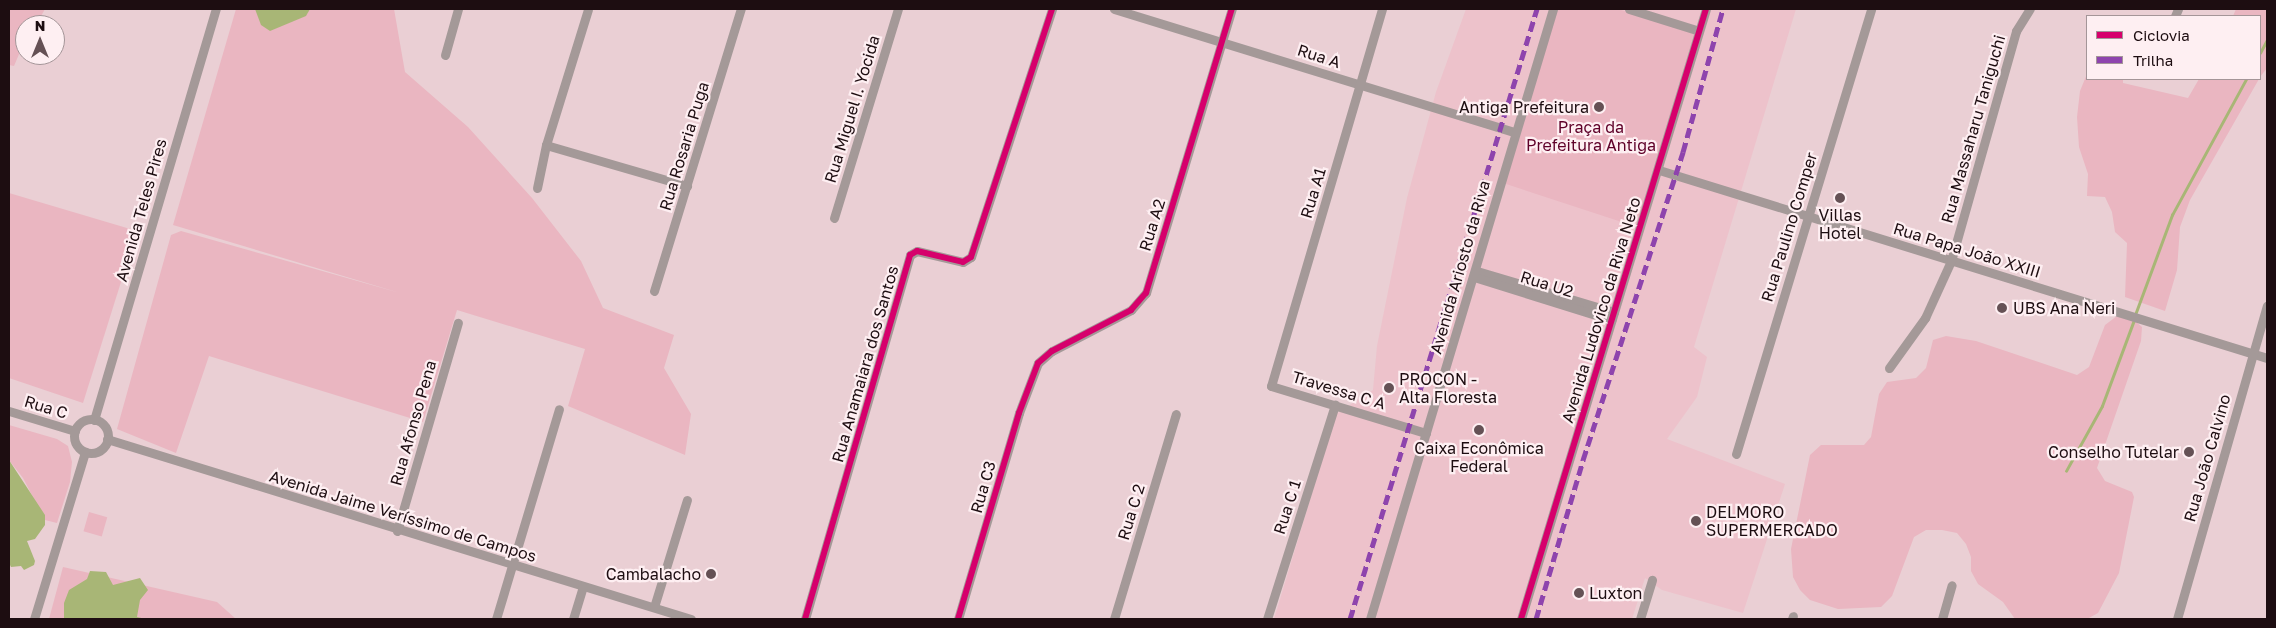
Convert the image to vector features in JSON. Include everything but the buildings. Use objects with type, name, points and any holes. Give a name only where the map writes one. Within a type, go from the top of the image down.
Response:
[{"type":"street","name":"Avenida Teles Pires","points":[[94,420],[216,9]]},
{"type":"street","points":[[445,55],[458,9]]},
{"type":"street","points":[[537,188],[546,145],[588,9]]},
{"type":"street","name":"Rua Rosaria Puga","points":[[654,291],[741,9]]},
{"type":"street","name":"Rua Miguel I. Yocida","points":[[834,218],[898,9]]},
{"type":"street","name":"Rua Anamaiara dos Santos","points":[[805,619],[910,255],[917,251],[963,262],[971,257],[1052,9]]},
{"type":"street","name":"Rua A","points":[[1114,9],[1514,132]]},
{"type":"street","name":"Rua A2","points":[[1038,363],[1052,351],[1131,310],[1146,293],[1232,9]]},
{"type":"street","name":"Rua A1","points":[[1271,386],[1382,9]]},
{"type":"street","name":"Avenida Ariosto da Riva","points":[[1370,619],[1475,274],[1514,132],[1552,9]]},
{"type":"street","points":[[1628,9],[1699,31]]},
{"type":"street","name":"Avenida Ludovico da Riva Neto","points":[[1521,619],[1612,316],[1659,170],[1706,9]]},
{"type":"street","name":"Rua Paulino Comper","points":[[1736,454],[1871,9]]},
{"type":"street","name":"Rua Massaharu Taniguchi","points":[[1951,261],[2016,31],[2030,9]]},
{"type":"street","points":[[546,145],[687,186]]},
{"type":"street","name":"Rua Papa João XXIII","points":[[1659,170],[2267,358]]},
{"type":"street","points":[[1889,368],[1925,318],[1951,261]]},
{"type":"street","name":"Rua U2","points":[[1475,274],[1612,316]]},
{"type":"street","name":"Rua João Calvino","points":[[2177,619],[2267,306]]},
{"type":"street","name":"Rua Afonso Pena","points":[[397,531],[458,323]]},
{"type":"street","name":"Rua C3","points":[[958,619],[1018,413],[1038,363]]},
{"type":"street","name":"Travessa C A","points":[[1271,386],[1426,433]]},
{"type":"street","name":"Rua C 1","points":[[1267,619],[1335,405]]},
{"type":"street","points":[[496,619],[559,409]]},
{"type":"street","name":"Rua C","points":[[9,411],[75,431]]},
{"type":"street","name":"Rua C 2","points":[[1114,619],[1176,414]]},
{"type":"street","points":[[94,420],[106,430],[107,439],[102,449],[85,452],[75,441],[75,431],[85,421],[94,420]]},
{"type":"street","name":"Avenida Jaime Veríssimo de Campos","points":[[107,439],[397,531],[691,619]]},
{"type":"street","points":[[34,619],[85,452]]},
{"type":"street","points":[[654,607],[687,500]]},
{"type":"street","points":[[1640,619],[1652,580]]},
{"type":"street","points":[[1942,619],[1952,585]]},
{"type":"street","points":[[573,619],[583,587]]},
{"type":"shaded area","points":[[255,9],[310,9],[306,16],[270,31],[261,25]]},
{"type":"shaded area","points":[[1466,9],[1796,9],[1694,347],[1707,357],[1697,397],[1667,439],[1785,484],[1743,613],[1662,590],[1645,578],[1632,619],[1274,619],[1336,414],[1373,390],[1377,346],[1407,198],[1436,92]]},
{"type":"shaded area","points":[[9,460],[45,515],[45,525],[35,539],[27,541],[35,561],[34,565],[24,570],[21,566],[11,567],[9,563]]},
{"type":"shaded area","points":[[90,571],[106,572],[113,585],[140,578],[148,590],[140,600],[137,617],[146,619],[64,619],[64,603],[69,590],[87,579]]},
{"type":"green space","points":[[9,9],[45,9],[42,15],[15,15],[15,64],[14,66],[9,65]]},
{"type":"green space","points":[[236,9],[394,9],[405,72],[468,127],[532,198],[581,261],[603,308],[674,335],[664,368],[691,414],[685,455],[568,406],[585,349],[457,310],[423,422],[209,356],[176,453],[117,429],[171,235],[181,231],[400,293],[173,225]]},
{"type":"green space","name":"Praça da Prefeitura Antiga","points":[[1556,9],[1618,9],[1695,34],[1637,227],[1503,183]]},
{"type":"green space","points":[[2236,9],[2267,9],[2267,68],[2261,76],[2261,15],[2233,15]]},
{"type":"green space","points":[[2086,76],[2086,80],[2123,80],[2123,83],[2188,98],[2198,80],[2258,80],[2190,200],[2180,227],[2177,270],[2165,311],[2125,297],[2127,243],[2115,232],[2112,212],[2105,197],[2087,196],[2088,174],[2079,147],[2077,117],[2080,91]]},
{"type":"green space","points":[[9,193],[137,231],[83,403],[9,378]]},
{"type":"green space","points":[[2117,316],[2131,317],[2142,327],[2141,341],[2097,468],[2105,481],[2132,492],[2134,497],[2119,573],[2098,613],[2087,619],[2015,619],[2003,602],[1978,584],[1971,571],[1971,557],[1966,544],[1957,533],[1942,530],[1926,530],[1914,537],[1892,596],[1881,607],[1838,609],[1810,600],[1800,590],[1793,577],[1791,549],[1810,455],[1821,445],[1864,445],[1871,437],[1879,394],[1887,382],[1916,378],[1926,368],[1933,340],[1946,336],[1976,341],[2077,375],[2089,367],[2105,325]]},
{"type":"green space","points":[[9,425],[57,439],[68,446],[72,462],[70,482],[57,523],[45,520],[23,478],[9,460]]},
{"type":"green space","points":[[89,512],[107,517],[102,536],[83,531]]},
{"type":"green space","points":[[63,567],[217,602],[236,619],[49,619]]},
{"type":"waterway","points":[[2261,51],[2267,40]]},
{"type":"waterway","points":[[2135,315],[2172,215],[2245,80]]},
{"type":"waterway","points":[[2066,471],[2102,406],[2134,320]]},
{"type":"marked path","points":[[1350,619],[1537,9]]},
{"type":"marked path","points":[[1536,619],[1583,460],[1683,152],[1723,9]]},
{"type":"cycle path","points":[[805,619],[910,255],[917,251],[963,262],[971,257],[1052,9]]},
{"type":"cycle path","points":[[958,619],[1019,413],[1038,363],[1052,351],[1131,310],[1146,293],[1232,9]]},
{"type":"cycle path","points":[[1521,619],[1706,9]]},
{"type":"place","name":"Antiga Prefeitura","points":[[1599,107]]},
{"type":"place","name":"Villas Hotel","points":[[1840,198]]},
{"type":"place","name":"UBS Ana Neri","points":[[2002,308]]},
{"type":"place","name":"PROCON - Alta Floresta","points":[[1389,388]]},
{"type":"place","name":"Caixa Econômica Federal","points":[[1479,430]]},
{"type":"place","name":"Conselho Tutelar","points":[[2189,452]]},
{"type":"place","name":"DELMORO SUPERMERCADO","points":[[1696,521]]},
{"type":"place","name":"Cambalacho","points":[[711,574]]},
{"type":"place","name":"Luxton","points":[[1579,593]]}]
